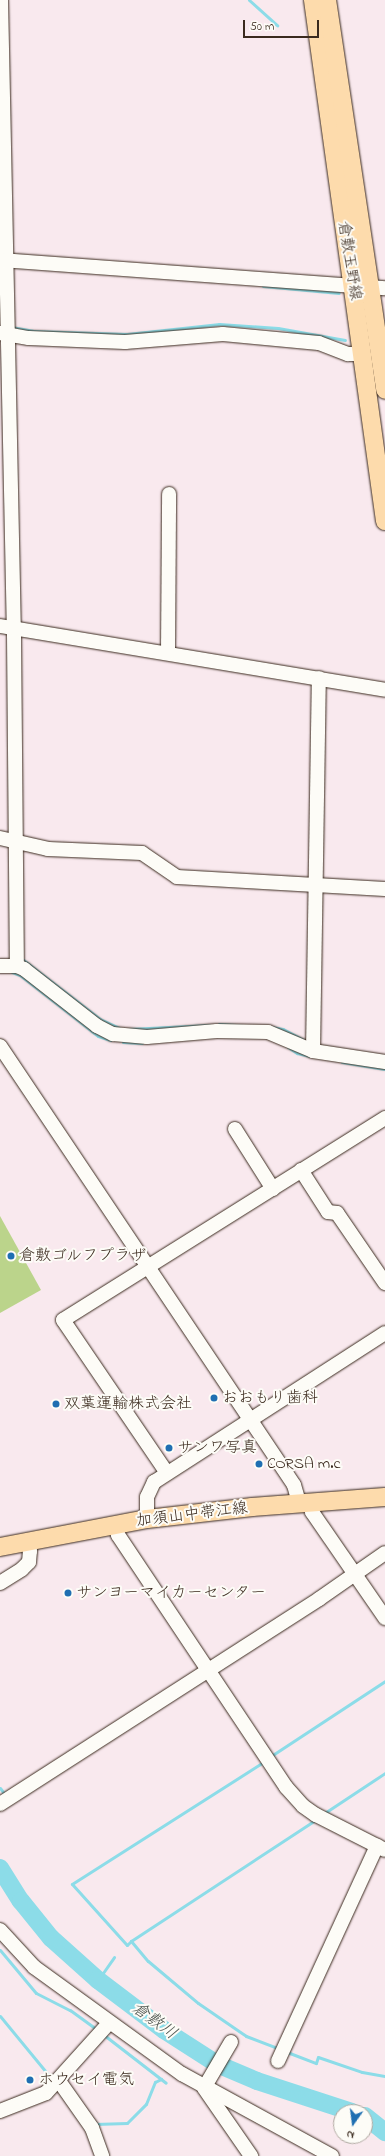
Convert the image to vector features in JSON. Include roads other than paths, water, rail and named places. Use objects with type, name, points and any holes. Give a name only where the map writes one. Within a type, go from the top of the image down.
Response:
[{"type":"main road","name":"倉敷玉野線","points":[[313,0],[385,521]]},
{"type":"main road","name":"倉敷玉野線","points":[[327,0],[377,288],[385,390]]},
{"type":"main road","name":"加須山中帯江線","points":[[0,1547],[147,1519],[305,1502],[385,1497]]},
{"type":"street","points":[[2,0],[4,263],[7,318],[3,334],[17,842],[17,961]]},
{"type":"street","points":[[4,263],[377,288]]},
{"type":"street","points":[[3,334],[125,342],[223,334],[319,343],[348,354],[361,354]]},
{"type":"street","points":[[168,653],[169,494]]},
{"type":"street","points":[[10,630],[168,653],[319,681],[385,690]]},
{"type":"street","points":[[314,1047],[319,681]]},
{"type":"street","points":[[0,838],[56,849],[142,853],[177,877],[385,889]]},
{"type":"street","points":[[0,966],[17,961]]},
{"type":"street","points":[[17,961],[97,1026],[112,1034],[147,1037],[217,1031],[268,1032],[314,1047],[385,1062]]},
{"type":"street","points":[[0,1046],[305,1502],[385,1618]]},
{"type":"street","points":[[167,1473],[63,1320],[385,1118]]},
{"type":"street","points":[[235,1129],[273,1189]]},
{"type":"street","points":[[301,1170],[328,1212],[337,1213],[385,1283]]},
{"type":"street","points":[[147,1519],[148,1492],[154,1482],[385,1333]]},
{"type":"street","points":[[116,1525],[118,1535],[267,1760],[290,1792],[319,1816],[381,1848],[280,2054]]},
{"type":"street","points":[[0,1583],[22,1569],[29,1562],[30,1552],[26,1541]]},
{"type":"street","points":[[0,1804],[352,1570],[385,1553]]},
{"type":"street","points":[[0,1930],[34,1967],[104,2030],[206,2084],[332,2156]]},
{"type":"street","points":[[0,2111],[46,2093],[59,2081],[104,2030]]},
{"type":"street","points":[[206,2084],[230,2043]]},
{"type":"street","points":[[59,2081],[92,2128],[102,2156]]},
{"type":"street","points":[[206,2084],[251,2156]]},
{"type":"waterway","points":[[249,0],[277,25]]},
{"type":"waterway","points":[[263,286],[339,293]]},
{"type":"waterway","points":[[11,327],[33,331],[127,334],[219,324],[278,328],[345,340]]},
{"type":"waterway","points":[[22,959],[100,1019],[119,1028]]},
{"type":"waterway","points":[[12,972],[20,975],[98,1036],[110,1040]]},
{"type":"waterway","points":[[219,1024],[241,1025]]},
{"type":"waterway","points":[[129,1029],[209,1025]]},
{"type":"waterway","points":[[271,1027],[283,1029],[304,1040]]},
{"type":"waterway","points":[[123,1042],[142,1043]]},
{"type":"waterway","points":[[288,1047],[297,1053],[309,1056]]},
{"type":"waterway","points":[[342,1062],[385,1069]]},
{"type":"waterway","points":[[271,1756],[385,1681]]},
{"type":"waterway","points":[[265,1761],[72,1884],[127,1945],[131,1941],[148,1961],[198,2003],[246,2036],[280,2049]]},
{"type":"waterway","points":[[323,1814],[385,1773]]},
{"type":"waterway","points":[[0,1788],[6,1796]]},
{"type":"waterway","points":[[131,1941],[315,1820]]},
{"type":"waterway","name":"倉敷川","points":[[0,1868],[21,1901],[51,1938],[98,1980],[164,2030],[217,2064],[257,2081],[333,2106]]},
{"type":"waterway","points":[[0,1950],[36,1993],[70,2010],[98,2030]]},
{"type":"waterway","points":[[98,1980],[114,1957]]},
{"type":"waterway","points":[[0,2016],[51,2078]]},
{"type":"waterway","points":[[104,2035],[166,2083]]},
{"type":"waterway","points":[[287,2052],[316,2063],[318,2057],[362,2072],[385,2076]]},
{"type":"waterway","points":[[95,2124],[127,2123],[146,2104],[155,2082],[161,2079]]},
{"type":"waterway","name":"倉敷川","points":[[373,2122],[385,2132]]},
{"type":"place","name":"倉敷ゴルフプラザ","points":[[11,1256]]},
{"type":"place","name":"おおもり歯科","points":[[214,1398]]},
{"type":"place","name":"双葉運輸株式会社","points":[[56,1404]]},
{"type":"place","name":"サンワ写真","points":[[169,1448]]},
{"type":"place","name":"CORSA m.c","points":[[259,1464]]},
{"type":"place","name":"サンヨーマイカーセンター","points":[[68,1593]]},
{"type":"place","name":"ホウセイ電気","points":[[30,2080]]}]
